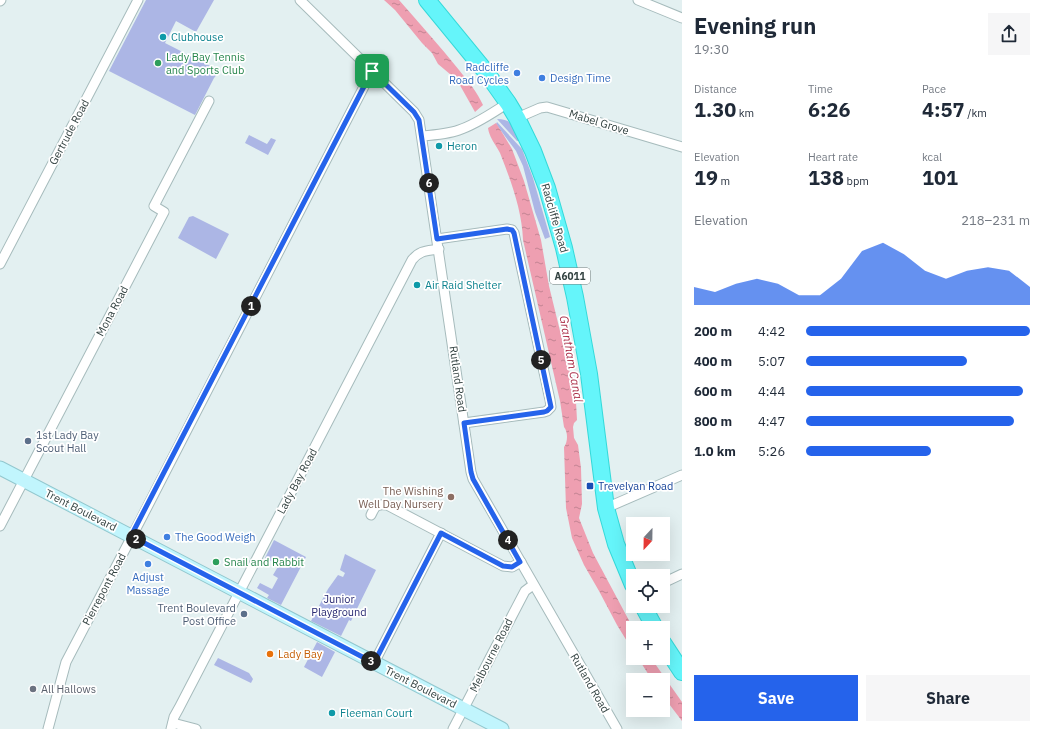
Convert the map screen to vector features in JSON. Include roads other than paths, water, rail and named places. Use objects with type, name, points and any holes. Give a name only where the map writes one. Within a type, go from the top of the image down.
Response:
[{"type":"highway","name":"Radcliffe Road","points":[[427,0],[486,72],[508,103],[533,151],[547,188],[565,255],[589,374],[606,508],[616,544],[626,569]]},
{"type":"highway","points":[[670,654],[682,672]]},
{"type":"street","name":"Gertrude Road","points":[[0,264],[138,0]]},
{"type":"street","name":"Rutland Road","points":[[300,0],[414,112],[419,120],[473,479],[617,729]]},
{"type":"street","points":[[638,0],[682,18]]},
{"type":"street","name":"Pierrepont Road","points":[[48,729],[66,662],[372,71]]},
{"type":"street","name":"Mona Road","points":[[0,526],[164,212],[154,206],[209,101]]},
{"type":"street","points":[[422,136],[446,134],[459,130],[478,122],[508,103]]},
{"type":"street","name":"Mabel Grove","points":[[517,118],[540,108],[547,107],[682,147]]},
{"type":"street","points":[[437,239],[507,229],[512,230],[514,233],[550,400],[551,407],[546,412],[464,423]]},
{"type":"street","name":"Lady Bay Road","points":[[172,726],[174,717],[412,260],[421,252],[439,249]]},
{"type":"street","name":"Trent Boulevard","points":[[0,468],[502,729]]},
{"type":"street","points":[[606,508],[682,475]]},
{"type":"street","points":[[370,515],[375,506],[380,504],[387,505],[503,566],[512,567],[520,562]]},
{"type":"street","points":[[374,663],[441,533]]},
{"type":"street","points":[[670,580],[682,574]]},
{"type":"street","name":"Melbourne Road","points":[[453,729],[525,591],[534,585]]},
{"type":"street","points":[[172,726],[196,729]]},
{"type":"water","points":[[384,0],[399,0],[466,78],[483,105],[475,112],[457,80],[438,64],[432,53],[395,10]]},
{"type":"water","name":"Grantham Canal","points":[[496,123],[512,149],[524,181],[541,240],[549,286],[576,402],[577,420],[573,427],[574,438],[578,445],[581,468],[582,504],[579,518],[593,553],[629,621],[626,621],[626,640],[584,565],[572,538],[566,508],[564,447],[567,440],[567,434],[564,427],[560,401],[523,240],[521,218],[512,185],[500,153],[491,138],[488,128]]},
{"type":"water","points":[[642,665],[656,665],[662,673],[648,673]]},
{"type":"water","points":[[670,685],[682,702],[682,721],[670,705]]},
{"type":"place","name":"Clubhouse","points":[[163,37]]},
{"type":"place","name":"Lady Bay Tennis and Sports Club","points":[[158,63]]},
{"type":"place","name":"Radcliffe Road Cycles","points":[[517,73]]},
{"type":"place","name":"Design Time","points":[[542,78]]},
{"type":"place","name":"Heron","points":[[439,146]]},
{"type":"place","name":"Air Raid Shelter","points":[[417,285]]},
{"type":"place","name":"1st Lady Bay Scout Hall","points":[[28,441]]},
{"type":"place","name":"Trevelyan Road","points":[[590,486]]},
{"type":"place","name":"The Wishing Well Day Nursery","points":[[451,497]]},
{"type":"place","name":"The Good Weigh","points":[[167,537]]},
{"type":"place","name":"Snail and Rabbit","points":[[216,562]]},
{"type":"place","name":"Adjust Massage","points":[[148,564]]},
{"type":"place","name":"Trent Boulevard Post Office","points":[[244,614]]},
{"type":"place","name":"Lady Bay","points":[[270,654]]},
{"type":"place","name":"All Hallows","points":[[33,689]]},
{"type":"place","name":"Fleeman Court","points":[[332,713]]},
{"type":"park label","name":"Junior Playground","points":[[339,605]]}]
